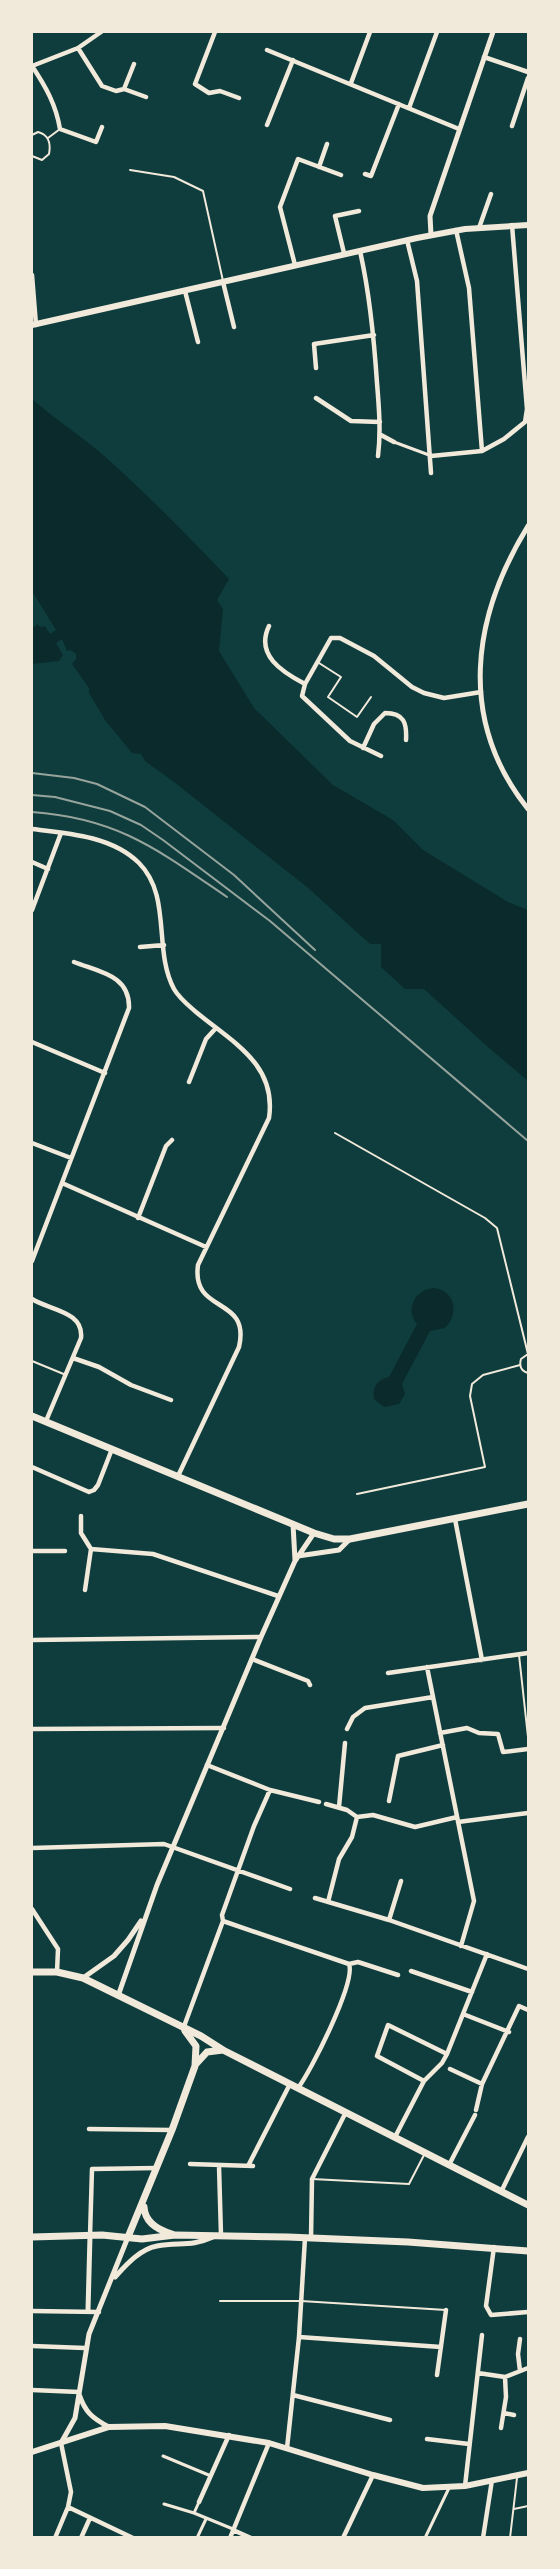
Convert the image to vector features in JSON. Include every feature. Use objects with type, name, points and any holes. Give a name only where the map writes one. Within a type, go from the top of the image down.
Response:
[{"type":"main road","points":[[34,325],[431,235],[456,230],[528,225]]},
{"type":"main road","points":[[32,1416],[334,1539],[350,1539],[528,1504]]},
{"type":"main road","points":[[32,1972],[57,1972],[83,1978],[205,2038],[223,2050],[528,2205]]},
{"type":"main road","points":[[128,2237],[158,2168],[195,2066],[196,2046],[183,2029]]},
{"type":"main road","points":[[195,2066],[207,2052],[223,2050]]},
{"type":"main road","points":[[144,2202],[145,2215],[151,2224],[175,2235]]},
{"type":"main road","points":[[32,2237],[90,2236],[155,2239],[175,2235],[219,2235],[494,2247],[528,2251]]},
{"type":"main road","points":[[32,2452],[109,2427],[165,2426],[269,2443],[423,2488],[465,2486],[528,2473]]},
{"type":"street","points":[[101,32],[78,48],[32,66],[56,107],[60,129],[96,142],[102,127]]},
{"type":"street","points":[[215,32],[195,84],[208,93],[220,91],[239,98]]},
{"type":"street","points":[[351,83],[370,32]]},
{"type":"street","points":[[409,108],[437,32]]},
{"type":"street","points":[[431,235],[430,216],[494,32]]},
{"type":"street","points":[[78,48],[102,86],[116,91],[124,89],[146,97]]},
{"type":"street","points":[[267,50],[459,129]]},
{"type":"street","points":[[484,57],[528,72]]},
{"type":"street","points":[[267,125],[293,60]]},
{"type":"street","points":[[124,89],[134,63]]},
{"type":"street","points":[[512,126],[528,78]]},
{"type":"street","points":[[365,174],[371,176],[399,104]]},
{"type":"street","points":[[319,167],[327,144]]},
{"type":"street","points":[[295,265],[280,207],[298,159],[341,175]]},
{"type":"street","points":[[479,228],[491,194]]},
{"type":"street","points":[[344,253],[335,216],[359,211]]},
{"type":"street","points":[[381,435],[431,456],[482,451],[504,439],[525,422],[527,409],[512,225]]},
{"type":"street","points":[[456,230],[469,288],[482,451]]},
{"type":"street","points":[[407,240],[417,281],[431,473]]},
{"type":"street","points":[[360,250],[369,293],[374,335],[381,435],[378,456]]},
{"type":"street","points":[[32,275],[34,325]]},
{"type":"street","points":[[223,282],[234,327]]},
{"type":"street","points":[[185,291],[198,342]]},
{"type":"street","points":[[316,368],[314,344],[374,335]]},
{"type":"street","points":[[316,398],[351,421],[380,422]]},
{"type":"street","points":[[528,526],[493,596],[482,639],[481,692],[492,748],[503,771],[528,809]]},
{"type":"street","points":[[270,626],[263,638],[265,648],[281,672],[305,684]]},
{"type":"street","points":[[381,756],[350,741],[305,700],[302,693],[332,638],[340,638],[374,656],[412,687],[424,693],[444,698],[481,692]]},
{"type":"street","points":[[363,748],[374,724],[385,713],[394,713],[403,719],[407,725],[405,740]]},
{"type":"street","points":[[32,829],[61,832],[98,840],[138,862],[146,871],[158,897],[164,945],[174,988],[179,996],[255,1061],[268,1084],[271,1105],[269,1118],[206,1247],[196,1276],[200,1289],[206,1297],[230,1310],[237,1319],[242,1335],[235,1355],[178,1476]]},
{"type":"street","points":[[32,910],[61,832]]},
{"type":"street","points":[[32,862],[48,869]]},
{"type":"street","points":[[140,947],[164,945]]},
{"type":"street","points":[[32,1261],[129,1008],[130,996],[119,980],[74,962]]},
{"type":"street","points":[[189,1082],[206,1039],[216,1028]]},
{"type":"street","points":[[32,1042],[105,1073]]},
{"type":"street","points":[[138,1218],[166,1146],[172,1140]]},
{"type":"street","points":[[32,1143],[71,1158]]},
{"type":"street","points":[[62,1183],[206,1247]]},
{"type":"street","points":[[32,1299],[71,1316],[79,1323],[82,1330],[73,1358],[46,1422]]},
{"type":"street","points":[[73,1358],[99,1367],[131,1385],[171,1400]]},
{"type":"street","points":[[32,1467],[89,1492],[98,1485],[112,1449]]},
{"type":"street","points":[[81,1516],[81,1533],[91,1549],[85,1590]]},
{"type":"street","points":[[455,1519],[482,1660]]},
{"type":"street","points":[[293,1524],[296,1559]]},
{"type":"street","points":[[118,1996],[146,1913],[261,1637],[296,1559],[315,1533]]},
{"type":"street","points":[[296,1559],[339,1550],[350,1539]]},
{"type":"street","points":[[91,1549],[153,1554],[279,1596]]},
{"type":"street","points":[[32,1551],[65,1551]]},
{"type":"street","points":[[32,1640],[261,1637]]},
{"type":"street","points":[[388,1673],[528,1653]]},
{"type":"street","points":[[252,1659],[308,1681],[310,1685]]},
{"type":"street","points":[[427,1667],[474,1901],[461,1946]]},
{"type":"street","points":[[347,1729],[353,1717],[365,1708],[433,1697]]},
{"type":"street","points":[[32,1729],[224,1728]]},
{"type":"street","points":[[440,1733],[467,1728],[479,1733],[498,1734],[503,1752],[528,1749]]},
{"type":"street","points":[[339,1807],[345,1743]]},
{"type":"street","points":[[389,1801],[398,1756],[443,1746]]},
{"type":"street","points":[[207,1765],[270,1790],[319,1802]]},
{"type":"street","points":[[183,2029],[223,1921],[222,1915],[237,1872],[270,1790]]},
{"type":"street","points":[[326,1804],[339,1807],[357,1817],[373,1815],[415,1827],[458,1819],[528,1813]]},
{"type":"street","points":[[328,1902],[339,1859],[352,1837],[357,1817]]},
{"type":"street","points":[[32,1848],[135,1844],[173,1846],[237,1872],[290,1889]]},
{"type":"street","points":[[389,1920],[401,1881]]},
{"type":"street","points":[[315,1898],[389,1920],[528,1969]]},
{"type":"street","points":[[32,1909],[58,1949],[57,1972]]},
{"type":"street","points":[[83,1978],[114,1956],[146,1913]]},
{"type":"street","points":[[223,1921],[349,1964],[358,1962],[398,1975]]},
{"type":"street","points":[[395,2137],[424,2081],[442,2063],[447,2054],[488,1954]]},
{"type":"street","points":[[298,2088],[338,2009],[351,1968],[349,1964]]},
{"type":"street","points":[[411,1971],[472,1992]]},
{"type":"street","points":[[449,2165],[475,2113],[482,2084],[509,2032],[519,2006],[528,2010]]},
{"type":"street","points":[[463,2014],[509,2032]]},
{"type":"street","points":[[424,2081],[377,2056],[388,2025],[447,2054]]},
{"type":"street","points":[[450,2069],[482,2084]]},
{"type":"street","points":[[190,2164],[250,2166],[290,2084]]},
{"type":"street","points":[[287,2448],[312,2179],[346,2112]]},
{"type":"street","points":[[88,2129],[172,2130]]},
{"type":"street","points":[[501,2192],[528,2138]]},
{"type":"street","points":[[114,2277],[131,2260],[156,2246],[198,2244],[219,2235],[219,2166]]},
{"type":"street","points":[[88,2310],[92,2169],[158,2168]]},
{"type":"street","points":[[55,2538],[68,2507],[71,2492],[61,2443],[75,2418],[89,2334],[114,2277],[128,2237]]},
{"type":"street","points":[[494,2247],[486,2306],[488,2312],[491,2315],[528,2313]]},
{"type":"street","points":[[32,2311],[88,2310],[99,2312]]},
{"type":"street","points":[[437,2375],[446,2310]]},
{"type":"street","points":[[465,2486],[482,2335]]},
{"type":"street","points":[[299,2337],[441,2347]]},
{"type":"street","points":[[520,2339],[518,2355],[520,2371]]},
{"type":"street","points":[[32,2346],[85,2348]]},
{"type":"street","points":[[478,2373],[505,2377],[528,2368]]},
{"type":"street","points":[[501,2428],[504,2413],[505,2377]]},
{"type":"street","points":[[32,2390],[79,2392]]},
{"type":"street","points":[[79,2392],[85,2411],[109,2427]]},
{"type":"street","points":[[293,2395],[390,2420]]},
{"type":"street","points":[[504,2413],[514,2415]]},
{"type":"street","points":[[194,2513],[229,2435]]},
{"type":"street","points":[[427,2439],[469,2444]]},
{"type":"street","points":[[230,2538],[269,2443]]},
{"type":"street","points":[[163,2456],[211,2476]]},
{"type":"street","points":[[343,2538],[373,2475]]},
{"type":"street","points":[[483,2538],[492,2480]]},
{"type":"street","points":[[425,2538],[449,2488]]},
{"type":"street","points":[[164,2504],[194,2513],[251,2538]]},
{"type":"street","points":[[68,2507],[133,2538]]},
{"type":"street","points":[[81,2538],[90,2518]]},
{"type":"street","points":[[197,2538],[206,2518]]},
{"type":"lane","points":[[48,138],[60,129]]},
{"type":"lane","points":[[32,135],[38,132],[48,138]]},
{"type":"lane","points":[[32,156],[42,160],[49,154],[48,138]]},
{"type":"lane","points":[[130,170],[174,177],[203,191],[223,282]]},
{"type":"lane","points":[[319,663],[341,677],[328,698],[357,717],[371,697]]},
{"type":"lane","points":[[335,1133],[485,1218],[497,1228],[528,1354],[521,1359],[520,1365]]},
{"type":"lane","points":[[32,1361],[66,1375]]},
{"type":"lane","points":[[520,1365],[528,1373]]},
{"type":"lane","points":[[357,1494],[485,1467],[470,1396],[472,1384],[483,1375],[520,1365]]},
{"type":"lane","points":[[519,1654],[528,1737]]},
{"type":"lane","points":[[312,2179],[409,2184],[425,2153]]},
{"type":"lane","points":[[220,2301],[301,2301],[446,2310]]},
{"type":"lane","points":[[510,2538],[518,2475]]},
{"type":"lane","points":[[514,2509],[528,2506]]},
{"type":"water","points":[[32,399],[111,462],[229,579],[217,600],[223,609],[219,651],[254,708],[333,785],[393,820],[423,850],[508,902],[528,910],[528,1081],[424,989],[405,989],[381,967],[381,944],[370,944],[307,887],[145,761],[141,754],[132,753],[105,720],[89,693],[89,688],[72,664],[76,659],[76,654],[71,650],[67,651],[62,639],[56,643],[63,655],[59,661],[32,664],[32,628],[38,624],[40,627],[45,626],[50,634],[56,630],[32,591]]},
{"type":"water","points":[[433,1288],[446,1293],[450,1298],[454,1309],[453,1316],[445,1328],[430,1331],[402,1384],[405,1394],[399,1404],[384,1407],[374,1399],[375,1388],[378,1382],[389,1377],[417,1324],[413,1319],[413,1302],[421,1292]]},
{"type":"railway","points":[[32,773],[74,778],[97,784],[145,807],[234,875],[315,950]]},
{"type":"railway","points":[[32,795],[55,797],[110,811],[141,825],[163,840],[270,921],[528,1141]]},
{"type":"railway","points":[[32,812],[89,821],[136,839],[227,897]]}]
